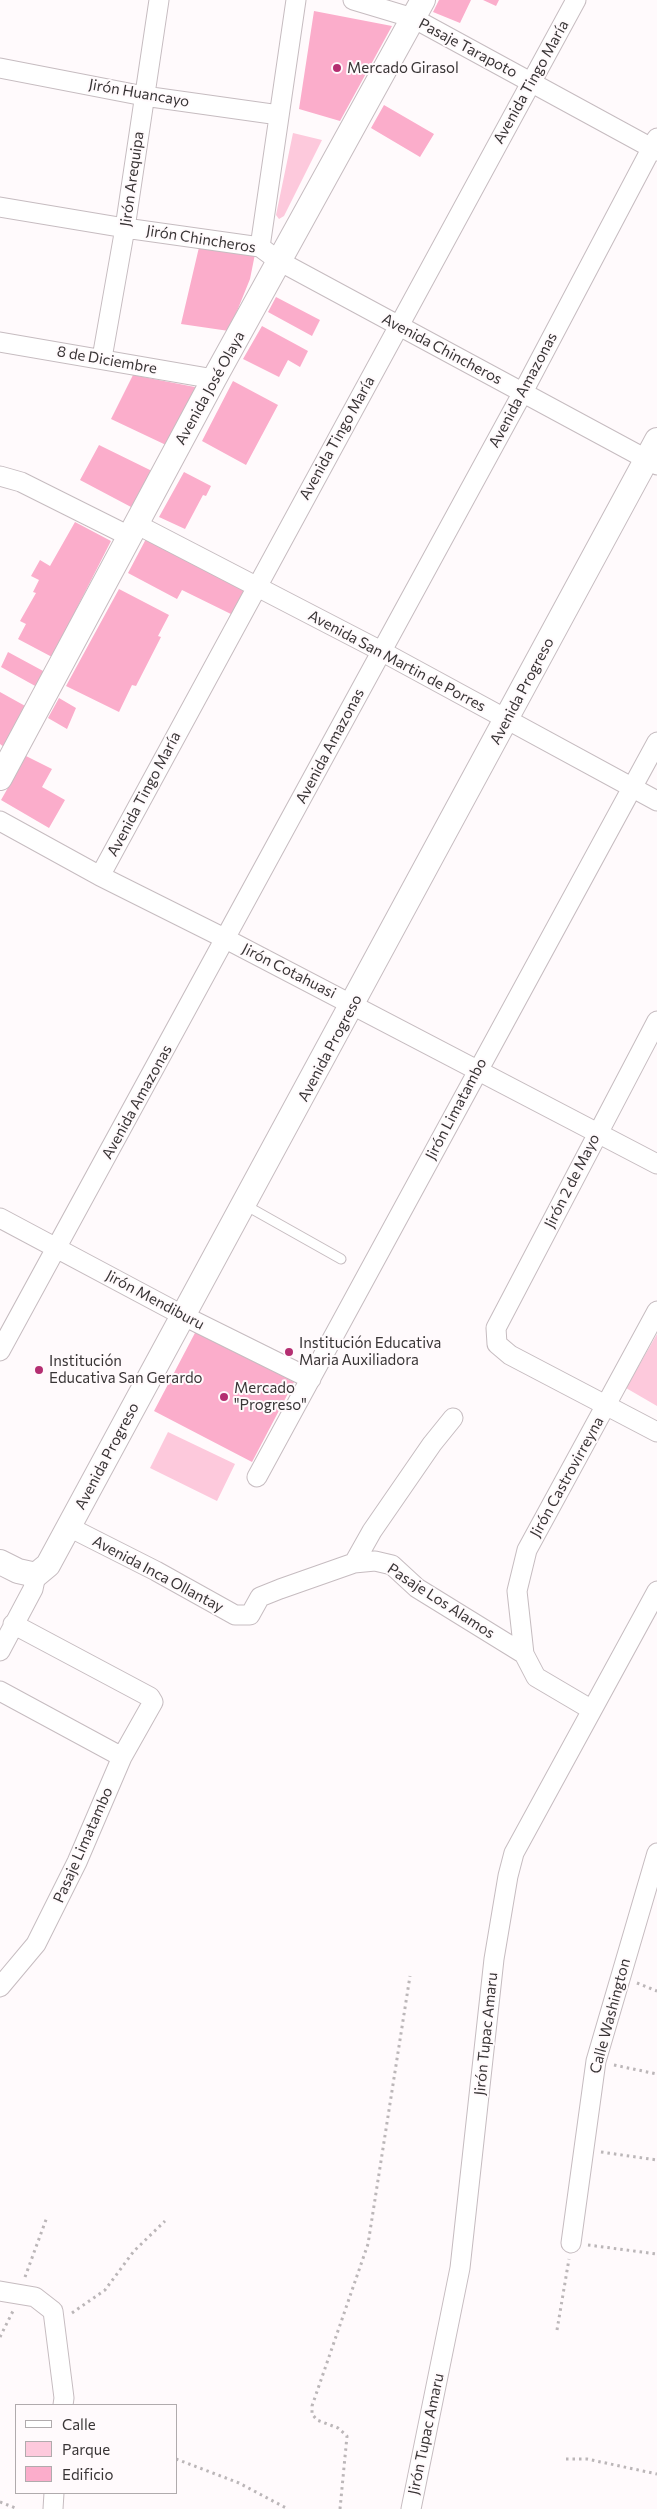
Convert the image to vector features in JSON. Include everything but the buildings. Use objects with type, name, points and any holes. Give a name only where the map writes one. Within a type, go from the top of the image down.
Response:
[{"type":"street","name":"Jirón Arequipa","points":[[102,358],[125,228],[159,0]]},
{"type":"street","points":[[260,247],[296,0]]},
{"type":"street","name":"Pasaje Tarapoto","points":[[353,0],[418,9],[531,82],[655,146]]},
{"type":"street","name":"Avenida Tingo María","points":[[100,876],[249,596],[576,0]]},
{"type":"street","name":"Avenida José Olaya","points":[[0,778],[140,534],[214,379],[418,9]]},
{"type":"street","name":"Jirón Huancayo","points":[[0,68],[144,96],[279,115]]},
{"type":"street","name":"Avenida Amazonas","points":[[0,1351],[226,939],[655,146]]},
{"type":"street","name":"Jirón Chincheros","points":[[0,207],[125,228],[260,247],[279,261]]},
{"type":"street","name":"Avenida Chincheros","points":[[279,261],[522,392],[654,455]]},
{"type":"street","name":"8 de Diciembre","points":[[0,342],[102,358],[214,379]]},
{"type":"street","name":"Avenida Progreso","points":[[0,1651],[33,1589],[36,1574],[48,1565],[507,719],[654,455]]},
{"type":"street","name":"Avenida San Martin de Porres","points":[[0,476],[21,482],[140,534],[236,581],[249,596],[381,651],[657,801]]},
{"type":"street","name":"Jirón Limatambo","points":[[257,1477],[657,742]]},
{"type":"street","name":"Jirón Cotahuasi","points":[[0,821],[100,876],[353,1004],[657,1164]]},
{"type":"street","name":"Jirón 2 de Mayo","points":[[606,1406],[510,1355],[497,1344],[496,1328],[596,1133],[657,1021]]},
{"type":"street","name":"Jirón Mendiburu","points":[[0,1218],[182,1315],[312,1379]]},
{"type":"street","name":"Jirón Castrovirreyna","points":[[524,1654],[517,1591],[527,1550],[657,1311]]},
{"type":"street","points":[[606,1406],[657,1432]]},
{"type":"street","points":[[354,1563],[372,1531],[416,1467],[454,1418]]},
{"type":"street","name":"Avenida Inca Ollantay","points":[[68,1527],[156,1571],[235,1615],[250,1615]]},
{"type":"street","name":"Pasaje Los Alamos","points":[[250,1615],[260,1598],[354,1563],[374,1561],[392,1565],[418,1588],[524,1654]]},
{"type":"street","points":[[0,1562],[18,1571],[36,1574]]},
{"type":"street","name":"Jirón Tupac Amaru","points":[[411,2509],[460,2268],[494,1959],[508,1876],[514,1853],[657,1591]]},
{"type":"street","name":"Pasaje Limatambo","points":[[0,1987],[36,1944],[76,1862],[122,1757],[153,1702],[150,1698],[13,1624]]},
{"type":"street","points":[[524,1654],[536,1677],[592,1710]]},
{"type":"street","points":[[0,1691],[122,1757]]},
{"type":"street","name":"Calle Washington","points":[[571,2243],[582,2150],[596,2062],[657,1853]]},
{"type":"street","points":[[0,2291],[35,2297],[52,2311],[64,2398],[63,2404]]},
{"type":"street","points":[[53,2509],[54,2494]]},
{"type":"lane","points":[[245,1205],[341,1259]]},
{"type":"path","points":[[340,2509],[347,2436],[338,2428],[317,2420],[312,2414],[312,2406],[368,2244],[410,1976]]},
{"type":"path","points":[[596,2062],[657,2074]]},
{"type":"path","points":[[582,2150],[657,2160]]},
{"type":"path","points":[[54,2318],[64,2318],[105,2290],[134,2251],[165,2221]]},
{"type":"path","points":[[557,2330],[563,2306],[571,2243],[657,2254]]},
{"type":"path","points":[[566,2459],[587,2459],[657,2474]]},
{"type":"path","points":[[178,2460],[240,2484],[288,2509]]},
{"type":"path","points":[[0,2502],[18,2509]]},
{"type":"green space","points":[[293,133],[322,140],[284,216],[279,219],[276,215]]},
{"type":"green space","points":[[657,1334],[657,1406],[626,1388]]},
{"type":"green space","points":[[168,1432],[235,1464],[217,1501],[150,1468]]},
{"type":"place","name":"Mercado Girasol","points":[[337,68]]},
{"type":"place","name":"Institución Educativa Maria Auxiliadora","points":[[289,1352]]},
{"type":"place","name":"Institución Educativa San Gerardo","points":[[39,1370]]},
{"type":"place","name":"Mercado \"Progreso\"","points":[[224,1397]]}]
